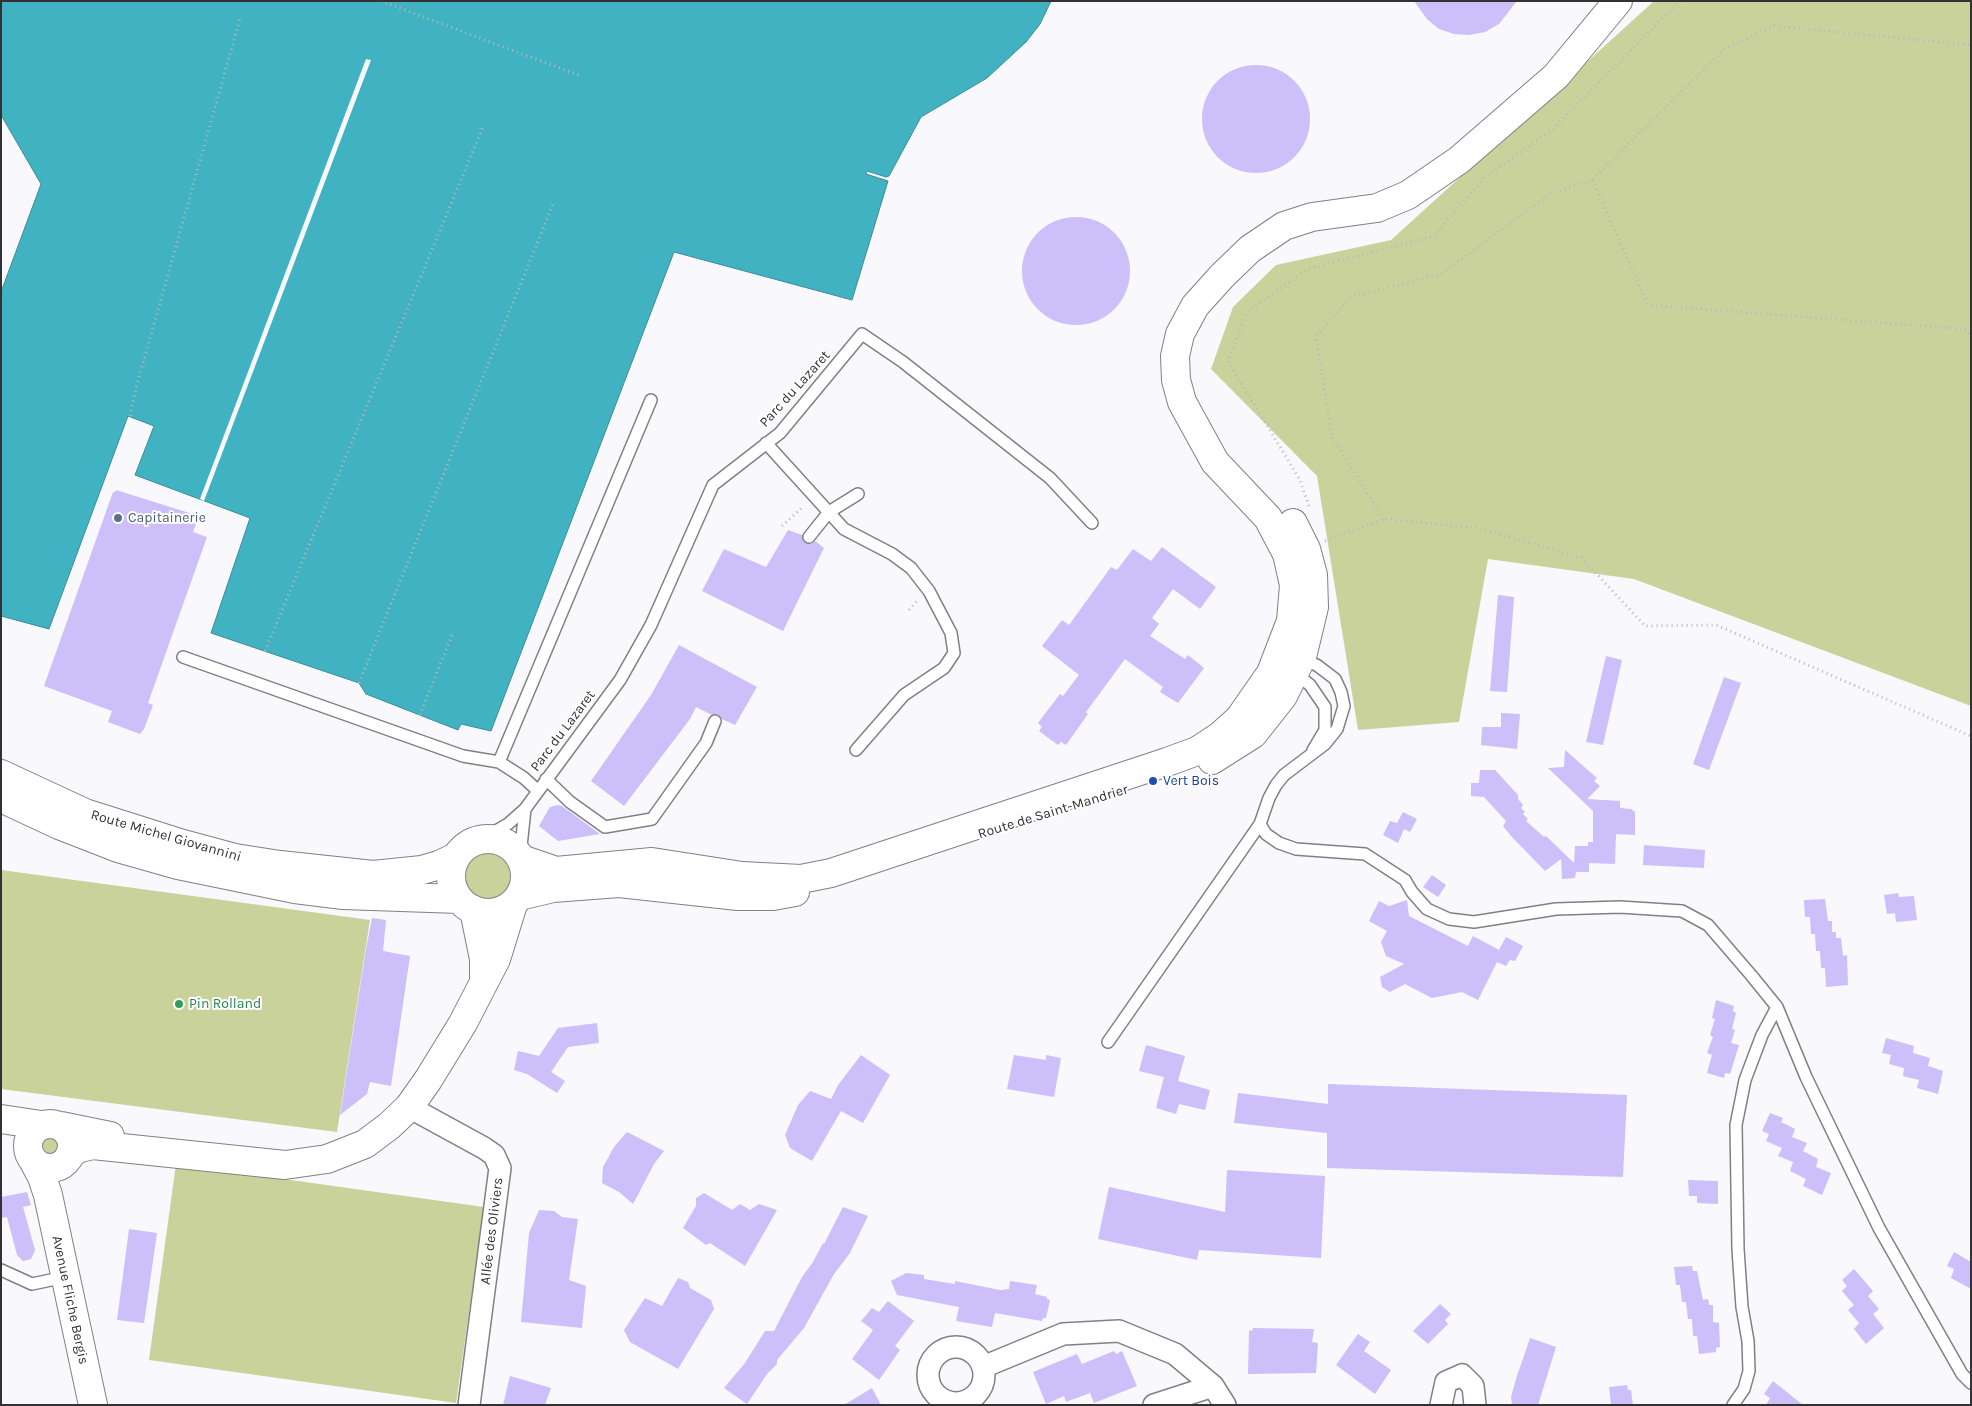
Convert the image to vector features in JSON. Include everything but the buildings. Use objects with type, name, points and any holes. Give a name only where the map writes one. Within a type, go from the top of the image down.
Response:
[{"type":"main road","name":"Route de Saint-Mandrier","points":[[516,900],[553,888],[619,883],[738,896],[773,896],[836,882],[1077,803],[1188,770],[1211,760],[1253,734],[1283,696],[1289,666],[1294,585],[1287,554],[1268,518],[1215,462],[1182,402],[1176,380],[1175,356],[1180,334],[1195,306],[1222,276],[1250,249],[1284,226],[1312,217],[1377,208],[1408,195],[1459,160],[1556,76],[1618,1]]},
{"type":"main road","name":"Route de Saint-Mandrier","points":[[521,857],[556,870],[652,862],[772,879],[801,879],[832,873],[1197,751],[1220,736],[1239,719],[1289,666],[1314,607],[1313,575],[1306,548],[1293,524],[1255,482],[1199,432]]},
{"type":"main road","name":"Route Michel Giovannini","points":[[1,774],[85,813],[183,844],[235,858],[297,868],[373,875],[422,870],[439,866],[456,857]]},
{"type":"main road","name":"Route Michel Giovannini","points":[[1,798],[59,825],[118,848],[178,865],[276,886],[343,895],[467,904]]},
{"type":"main road","points":[[1,1137],[48,1168],[67,1159],[80,1148],[93,1145],[285,1165],[328,1160],[365,1144],[389,1126],[409,1107],[462,1023],[496,959],[526,876],[521,857],[503,842],[482,839],[468,846],[456,857],[451,877],[453,888],[467,904],[484,959],[484,979]]},
{"type":"main road","points":[[467,904],[494,912],[516,900]]},
{"type":"main road","points":[[1,1119],[51,1126],[207,1156]]},
{"type":"main road","points":[[48,1195],[67,1159],[72,1144],[70,1137],[51,1126]]},
{"type":"main road","points":[[32,1159],[27,1141],[30,1134],[51,1126]]},
{"type":"main road","name":"Avenue Fliche Bergis","points":[[32,1159],[42,1177],[48,1195],[93,1405]]},
{"type":"street","name":"Allée des Oliviers","points":[[409,1107],[484,1148],[494,1155],[500,1168],[469,1405]]},
{"type":"street","points":[[983,1367],[1063,1334],[1119,1331],[1176,1354],[1213,1386],[1225,1405]]},
{"type":"street","points":[[1441,1405],[1446,1382],[1462,1375],[1473,1386],[1475,1405]]},
{"type":"street","points":[[1154,1405],[1213,1386]]},
{"type":"lane","name":"Parc du Lazaret","points":[[482,839],[508,824],[525,809],[537,790],[620,680],[655,617],[713,485],[780,433],[862,334],[903,362],[1050,478],[1092,523]]},
{"type":"lane","points":[[499,762],[650,400]]},
{"type":"lane","points":[[766,443],[844,529],[892,554],[912,568],[929,592],[951,633],[954,653],[944,668],[904,695],[856,750]]},
{"type":"lane","points":[[809,537],[829,512],[858,494]]},
{"type":"lane","points":[[183,657],[463,756],[499,762],[524,778],[537,790]]},
{"type":"lane","points":[[1289,666],[1310,685],[1325,707],[1325,730],[1308,758]]},
{"type":"lane","points":[[1108,1042],[1260,824],[1269,798],[1276,785],[1284,776],[1325,744],[1337,729],[1344,706],[1341,692],[1335,679],[1318,666],[1289,666]]},
{"type":"lane","points":[[546,779],[570,802],[605,827],[652,819],[706,743],[715,722]]},
{"type":"lane","name":"Parc du Lazaret","points":[[521,857],[525,809]]},
{"type":"lane","points":[[1260,824],[1266,834],[1279,843],[1296,849],[1365,854],[1404,880],[1428,909],[1449,918],[1474,922],[1565,908],[1620,907],[1682,911],[1708,925],[1777,1007],[1818,1102],[1879,1228],[1962,1374],[1971,1383]]},
{"type":"lane","points":[[1734,1405],[1744,1389],[1749,1370],[1748,1341],[1742,1307],[1738,1249],[1736,1125],[1746,1080],[1762,1034],[1777,1007]]},
{"type":"lane","points":[[1,1270],[32,1284],[65,1277]]},
{"type":"path","points":[[381,1],[581,76]]},
{"type":"path","points":[[1312,515],[1300,480],[1228,361],[1246,312],[1308,269],[1434,236],[1483,178],[1552,130],[1680,1]]},
{"type":"path","points":[[130,416],[136,388],[240,19]]},
{"type":"path","points":[[1384,519],[1332,437],[1316,336],[1349,298],[1443,273],[1550,194],[1592,180],[1724,49],[1774,26],[1971,45]]},
{"type":"path","points":[[264,651],[483,127]]},
{"type":"path","points":[[1592,180],[1648,305],[1964,329],[1971,336]]},
{"type":"path","points":[[359,683],[553,204]]},
{"type":"path","points":[[1306,548],[1384,519],[1479,528],[1582,558],[1644,626],[1716,626],[1971,736]]},
{"type":"path","points":[[420,715],[452,635]]},
{"type":"green space","points":[[1654,1],[1971,1],[1971,706],[1634,579],[1488,559],[1459,722],[1358,730],[1317,476],[1211,369],[1233,307],[1276,265],[1391,240]]},
{"type":"green space","points":[[482,839],[493,839],[513,848],[524,865],[524,887],[504,909],[484,913],[453,888],[451,877],[452,867],[463,848]]},
{"type":"green space","name":"Pin Rolland","points":[[1,870],[370,920],[337,1132],[1,1089]]},
{"type":"green space","points":[[67,1131],[63,1164],[48,1168],[29,1156],[27,1141],[30,1134]]},
{"type":"green space","points":[[176,1164],[484,1207],[456,1403],[149,1360]]},
{"type":"water","points":[[1,1],[1051,1],[1040,24],[1026,42],[987,78],[921,117],[889,176],[886,177],[867,171],[866,174],[888,181],[852,300],[674,252],[491,731],[461,724],[458,730],[366,694],[359,683],[211,633],[250,518],[135,475],[154,426],[128,416],[49,629],[1,616],[1,292],[41,184],[1,115]]},
{"type":"pier","points":[[366,59],[371,60],[204,501],[200,499]]},
{"type":"place","name":"Capitainerie","points":[[118,518]]},
{"type":"place","name":"Vert Bois","points":[[1153,781]]},
{"type":"place","name":"Pin Rolland","points":[[179,1004]]}]
